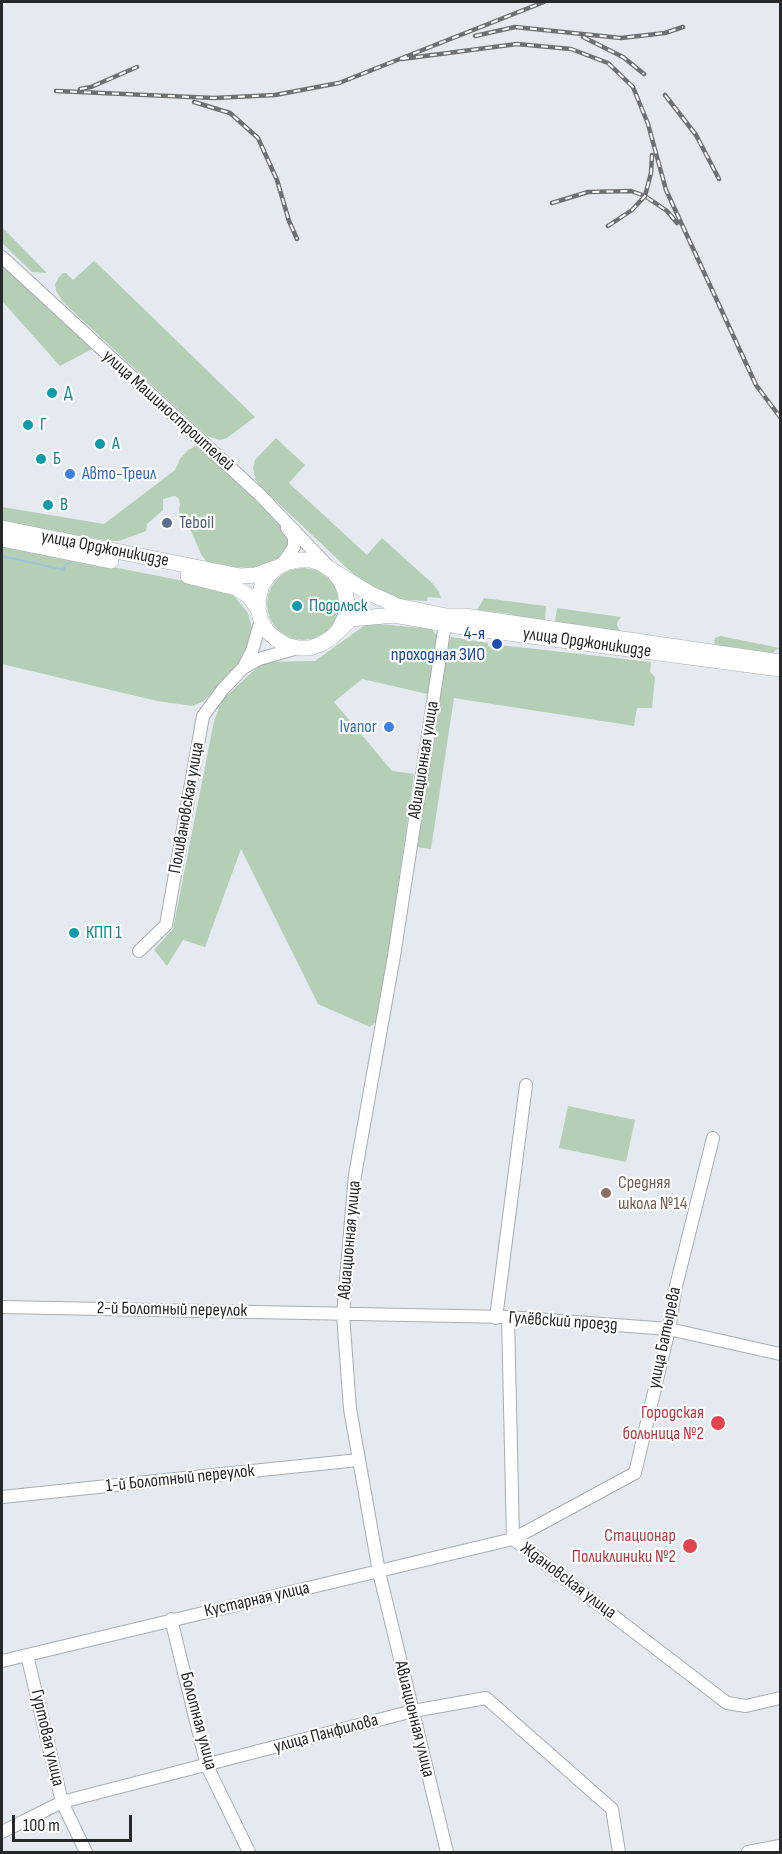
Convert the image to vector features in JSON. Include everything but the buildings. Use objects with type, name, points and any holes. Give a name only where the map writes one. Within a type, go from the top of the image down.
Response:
[{"type":"main road","name":"улица Орджоникидзе","points":[[2,528],[240,576],[256,575],[278,567]]},
{"type":"main road","name":"улица Орджоникидзе","points":[[2,539],[212,581],[236,588],[249,596],[260,615]]},
{"type":"main road","points":[[311,560],[322,564],[396,610],[351,619],[321,644],[310,648],[298,648],[286,645],[267,631],[260,615],[259,597],[262,585],[278,567],[288,562],[311,560]]},
{"type":"main road","points":[[331,570],[340,580],[347,604],[345,617],[339,629]]},
{"type":"main road","name":"улица Орджоникидзе","points":[[396,610],[445,624],[780,669]]},
{"type":"main road","name":"улица Орджоникидзе","points":[[396,610],[464,616],[780,662]]},
{"type":"street","name":"улица Машиностроителей","points":[[2,257],[260,495],[331,570]]},
{"type":"street","points":[[260,495],[294,537],[294,547],[278,567]]},
{"type":"street","points":[[243,668],[252,651],[260,615]]},
{"type":"street","name":"Авиационная улица","points":[[445,624],[394,956],[355,1176],[343,1314],[350,1409],[379,1572],[447,1852]]},
{"type":"street","points":[[243,668],[259,659],[298,648]]},
{"type":"street","name":"Поливановская улица","points":[[139,951],[165,925],[203,716],[223,689],[243,668]]},
{"type":"street","name":"Ждановская улица","points":[[526,1085],[502,1318],[513,1539],[727,1703],[746,1706],[780,1698]]},
{"type":"street","name":"улица Батырева","points":[[513,1539],[635,1473],[669,1329],[676,1286],[713,1138]]},
{"type":"street","name":"2-й Болотный переулок","points":[[2,1307],[343,1314]]},
{"type":"street","name":"Гулёвский проезд","points":[[343,1314],[502,1318],[669,1329],[780,1354]]},
{"type":"street","name":"1-й Болотный переулок","points":[[2,1497],[358,1460]]},
{"type":"street","name":"Кустарная улица","points":[[2,1661],[513,1539]]},
{"type":"street","name":"Болотная улица","points":[[171,1620],[207,1766],[249,1852]]},
{"type":"street","name":"Гуртовая улица","points":[[27,1655],[62,1802],[86,1852]]},
{"type":"street","name":"улица Панфилова","points":[[2,1832],[62,1802],[412,1712],[486,1698],[612,1809],[619,1852]]},
{"type":"street","points":[[748,1852],[780,1846]]},
{"type":"green space","points":[[2,227],[47,273],[32,272],[2,243]]},
{"type":"green space","points":[[2,259],[94,344],[92,349],[60,366],[2,301]]},
{"type":"green space","points":[[94,261],[255,417],[227,438],[220,440],[207,436],[64,303],[56,291],[55,284],[59,277],[66,273],[73,280]]},
{"type":"green space","points":[[276,438],[305,465],[289,483],[367,555],[382,538],[433,584],[441,598],[428,597],[427,601],[392,599],[366,586],[259,485],[253,468],[255,460]]},
{"type":"green space","points":[[200,444],[283,524],[290,539],[287,549],[274,562],[264,567],[248,568],[212,565],[206,561],[191,531],[181,523],[179,499],[175,496],[163,499],[163,510],[147,524],[146,531],[119,541],[2,523],[2,507],[104,524],[175,470],[180,459],[188,450]]},
{"type":"green space","points":[[2,545],[229,590],[248,613],[252,629],[243,660],[204,701],[193,706],[157,701],[2,664]]},
{"type":"green space","points":[[310,568],[329,578],[337,590],[339,604],[337,618],[329,630],[317,638],[296,640],[277,630],[269,618],[267,597],[277,578],[289,570]]},
{"type":"green space","points":[[484,598],[546,606],[545,620],[525,621],[511,614],[477,610]]},
{"type":"green space","points":[[557,608],[621,617],[617,626],[622,634],[555,622]]},
{"type":"green space","points":[[368,623],[432,629],[437,636],[428,694],[362,679],[334,702],[392,771],[414,774],[379,1019],[370,1027],[318,1004],[241,849],[205,947],[183,940],[167,966],[154,950],[173,929],[214,721],[222,700],[263,662],[315,661]]},
{"type":"green space","points":[[720,636],[780,649],[773,653],[717,646],[714,642],[715,638]]},
{"type":"green space","points":[[451,637],[488,643],[488,646],[497,648],[498,645],[651,662],[650,672],[655,677],[652,708],[637,708],[634,726],[454,698],[431,849],[416,847],[446,652]]},
{"type":"green space","points":[[568,1106],[635,1120],[626,1162],[559,1148]]},
{"type":"waterway","points":[[2,556],[64,570],[65,565],[71,562]]},
{"type":"railway","points":[[56,91],[214,98],[275,95],[339,83],[544,2]]},
{"type":"railway","points":[[475,36],[515,27],[621,38],[665,33],[683,27]]},
{"type":"railway","points":[[583,37],[623,57],[644,74]]},
{"type":"railway","points":[[402,59],[517,44],[571,49],[608,63],[633,87],[648,124],[666,190],[756,385],[780,417]]},
{"type":"railway","points":[[80,89],[91,87],[137,67]]},
{"type":"railway","points":[[665,95],[696,135],[719,179]]},
{"type":"railway","points":[[194,102],[230,113],[258,138],[277,180],[297,239]]},
{"type":"railway","points":[[608,226],[632,210],[645,196],[651,173],[652,155]]},
{"type":"railway","points":[[552,203],[588,192],[631,191],[645,196],[667,211],[677,223]]},
{"type":"place","name":"Д","points":[[52,393]]},
{"type":"place","name":"Г","points":[[28,425]]},
{"type":"place","name":"А","points":[[100,444]]},
{"type":"place","name":"Б","points":[[41,459]]},
{"type":"place","name":"Авто-Треил","points":[[70,474]]},
{"type":"place","name":"В","points":[[48,505]]},
{"type":"place","name":"Teboil","points":[[167,523]]},
{"type":"place","name":"Подольск","points":[[297,606]]},
{"type":"place","name":"4-я проходная ЗИО","points":[[497,644]]},
{"type":"place","name":"Ivanor","points":[[389,727]]},
{"type":"place","name":"КПП 1","points":[[74,933]]},
{"type":"place","name":"Средняя школа №14","points":[[606,1193]]},
{"type":"place","name":"Городская больница №2","points":[[718,1423]]},
{"type":"place","name":"Стационар Поликлиники №2","points":[[690,1546]]}]
